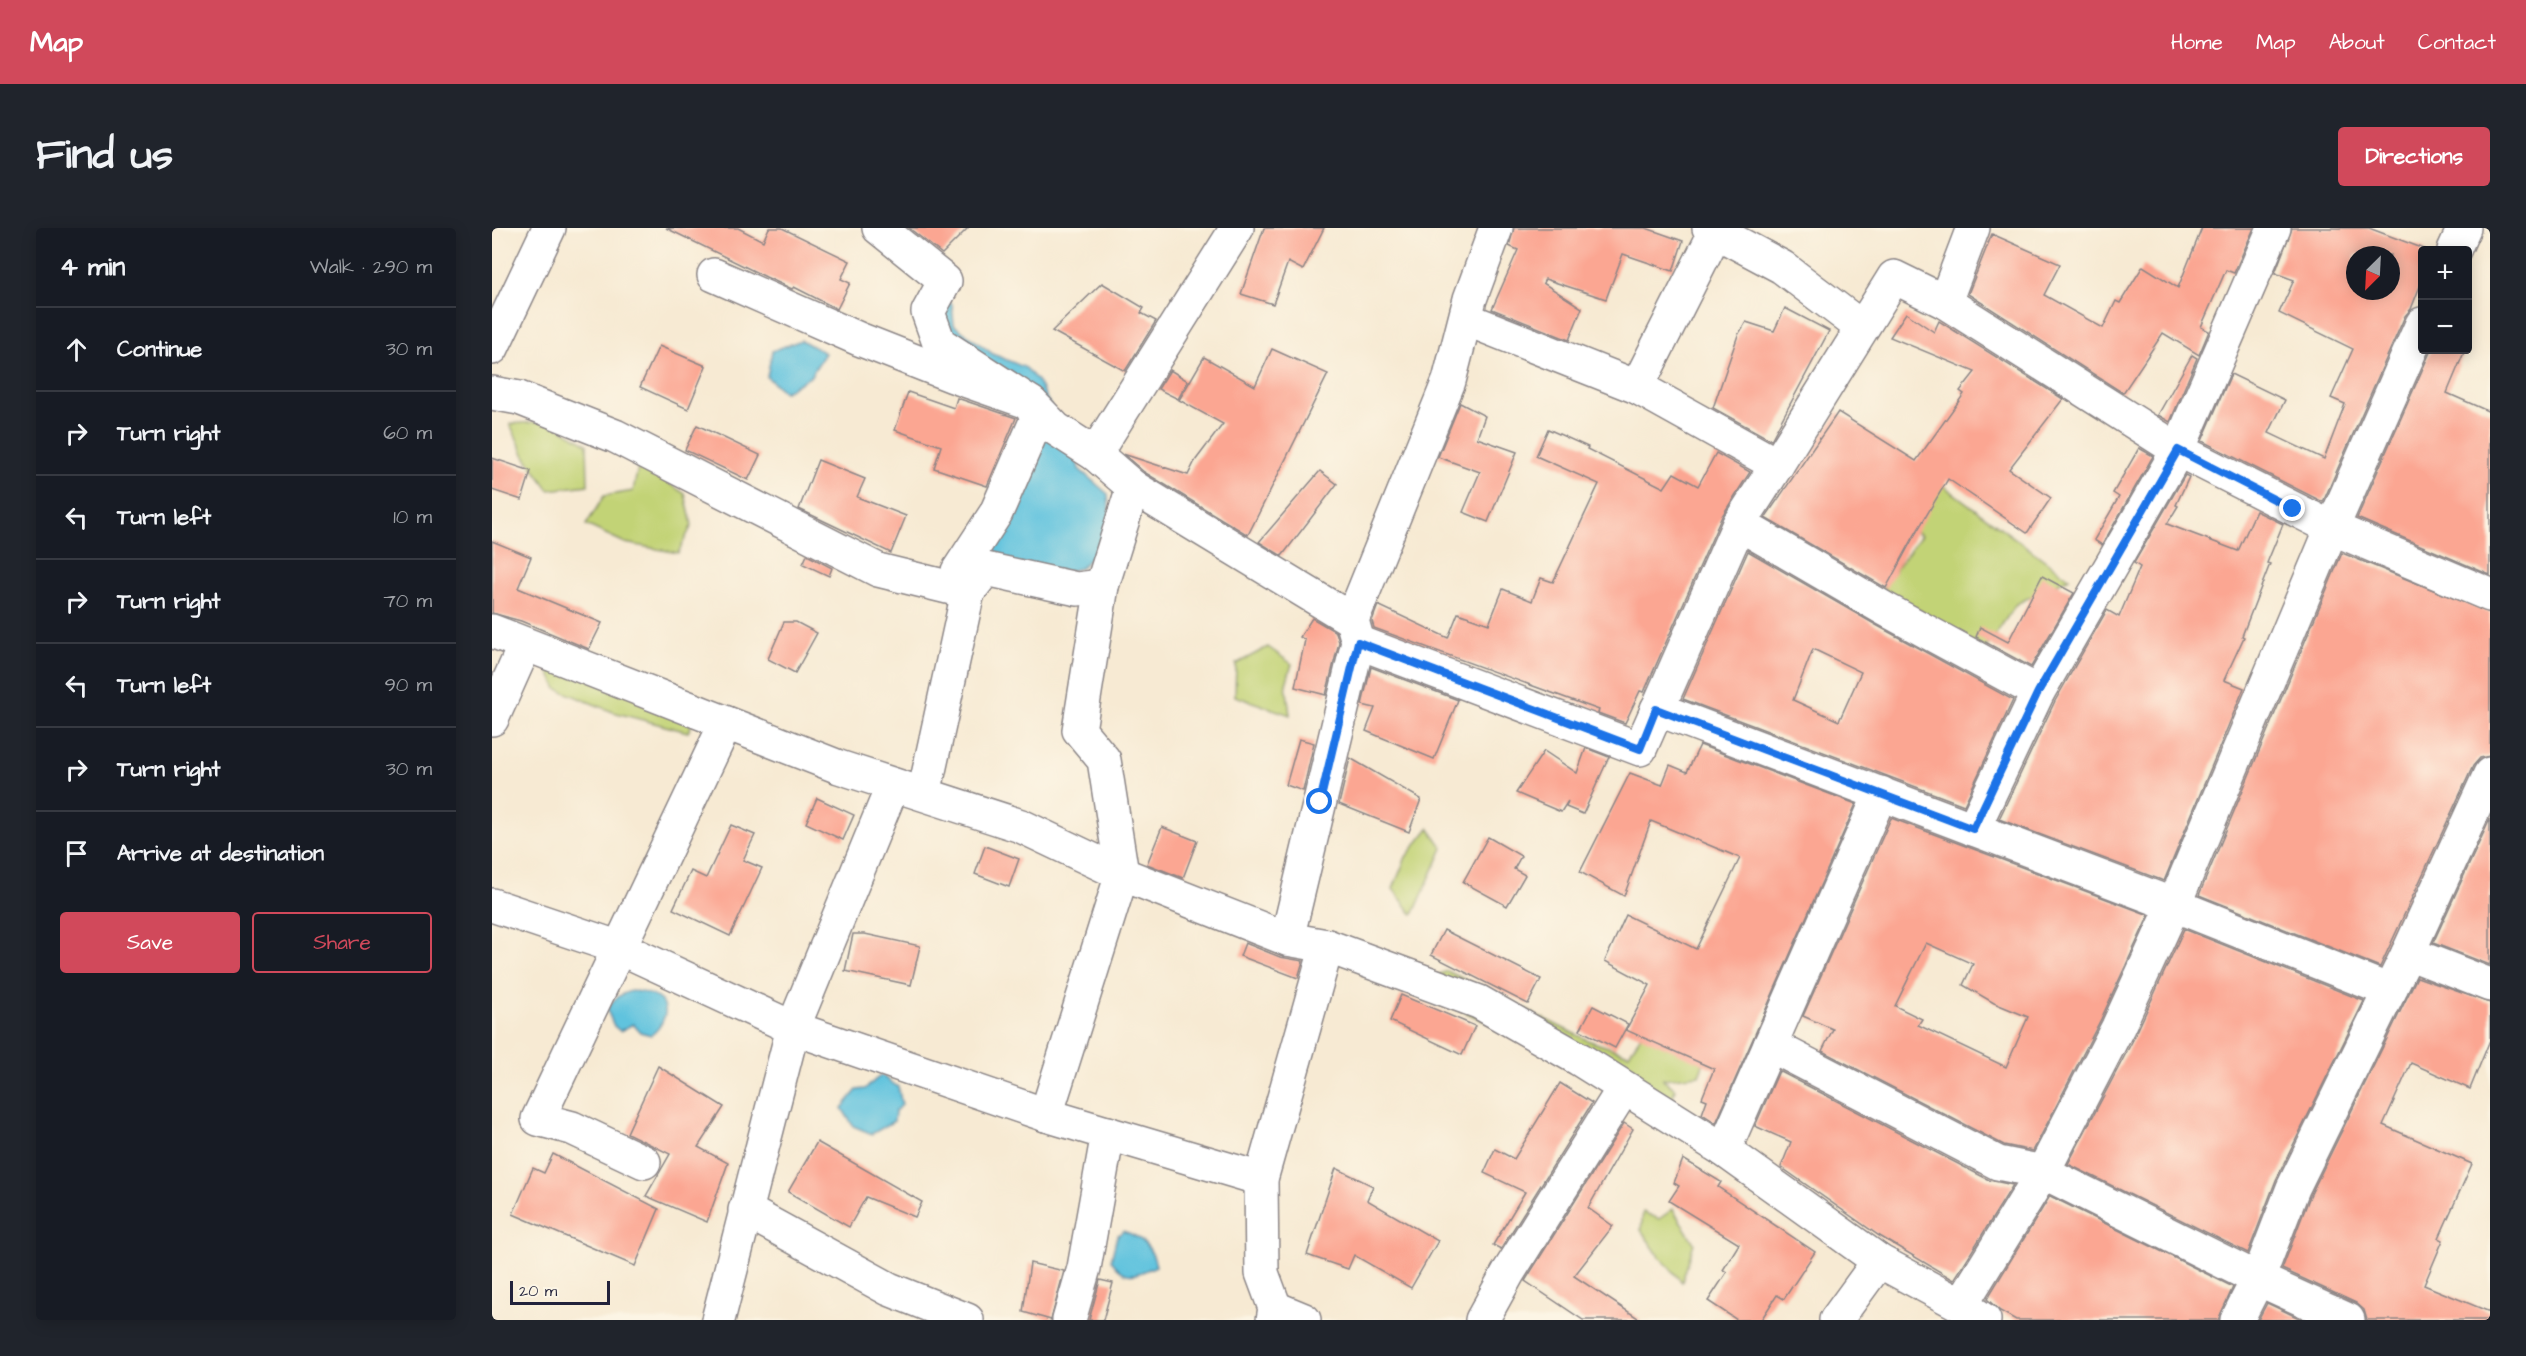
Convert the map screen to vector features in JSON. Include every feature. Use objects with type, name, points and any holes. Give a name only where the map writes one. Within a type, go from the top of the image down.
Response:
[{"type":"street","points":[[492,348],[549,228]]},
{"type":"street","points":[[879,228],[945,281],[928,312],[939,343],[1031,403],[1056,429],[1095,454],[1133,487],[1355,631],[1640,749],[1739,524],[1894,277],[1946,302],[2178,450],[2332,528],[2490,596]]},
{"type":"street","points":[[1095,454],[1237,228]]},
{"type":"street","points":[[1287,939],[1355,631],[1449,381],[1470,299],[1496,228]]},
{"type":"street","points":[[1946,302],[1973,228]]},
{"type":"street","points":[[1973,829],[2038,692],[2178,450],[2274,228]]},
{"type":"street","points":[[2456,246],[2464,228]]},
{"type":"street","points":[[1637,387],[1712,229],[1782,267],[1861,327]]},
{"type":"street","points":[[714,275],[869,344],[1031,403]]},
{"type":"street","points":[[1466,319],[1637,387],[1777,465]]},
{"type":"street","points":[[492,631],[839,767],[1021,825],[1122,874],[1287,939],[1327,946],[1479,1002],[1724,1150],[1879,1261],[1973,1312],[2118,1027],[2174,905],[2332,528],[2418,333]]},
{"type":"street","points":[[492,393],[519,398],[615,436],[878,570],[968,592]]},
{"type":"street","points":[[968,592],[958,571],[996,513],[1037,419],[1031,403]]},
{"type":"street","points":[[1046,1115],[1122,874],[1104,760],[1078,730],[1102,586],[1133,487]]},
{"type":"street","points":[[1739,524],[1885,609],[2038,692]]},
{"type":"street","points":[[924,794],[968,592],[986,569],[1077,589],[1102,586]]},
{"type":"street","points":[[492,719],[525,645]]},
{"type":"street","points":[[1656,709],[2174,905],[2390,991]]},
{"type":"street","points":[[644,1162],[572,1128],[538,1119],[726,723]]},
{"type":"street","points":[[2238,1320],[2258,1279],[2293,1188],[2390,991],[2490,774]]},
{"type":"street","points":[[718,1320],[793,1028],[893,784]]},
{"type":"street","points":[[1724,1150],[1881,793]]},
{"type":"street","points":[[492,904],[618,948],[793,1028],[1046,1115],[1261,1179]]},
{"type":"street","points":[[1284,1316],[1262,1273],[1261,1179],[1327,946]]},
{"type":"street","points":[[2408,953],[2490,985]]},
{"type":"street","points":[[1770,1045],[1998,1163],[2043,1172],[2258,1279],[2348,1320]]},
{"type":"street","points":[[1482,1320],[1508,1273],[1624,1088]]},
{"type":"street","points":[[1069,1320],[1084,1268],[1108,1133]]},
{"type":"street","points":[[746,1210],[889,1289],[967,1320]]},
{"type":"street","points":[[1836,1320],[1879,1261]]},
{"type":"green space","points":[[549,421],[587,444],[588,485],[549,490],[525,456],[510,424]]},
{"type":"green space","points":[[639,463],[685,494],[692,525],[678,553],[625,543],[586,525],[604,496],[633,491]]},
{"type":"green space","points":[[1922,470],[2069,578],[2016,604],[1985,650],[1882,588],[1921,535],[1876,509]]},
{"type":"green space","points":[[1268,647],[1292,664],[1286,684],[1290,715],[1235,696],[1236,664]]},
{"type":"green space","points":[[548,670],[705,697],[688,732],[613,712],[557,689]]},
{"type":"green space","points":[[1429,828],[1443,848],[1413,915],[1393,889],[1406,857]]},
{"type":"green space","points":[[1447,971],[1587,1040],[1629,1054],[1645,1029],[1728,999],[1699,1075],[1663,1079],[1675,1089],[1671,1105],[1633,1094],[1412,986]]},
{"type":"green space","points":[[1673,1209],[1694,1243],[1682,1282],[1659,1256],[1641,1230],[1643,1212],[1659,1219]]},
{"type":"water","points":[[945,300],[952,304],[954,325],[993,354],[1026,368],[1038,382],[1075,454],[1079,469],[1108,494],[1111,536],[1081,568],[1045,576],[964,576],[1006,514],[1016,512],[1029,484],[1040,428],[946,362]]},
{"type":"water","points":[[801,340],[825,353],[810,377],[784,392],[767,377],[772,351]]},
{"type":"water","points":[[631,991],[651,995],[657,998],[664,1007],[662,1022],[651,1035],[640,1032],[633,1024],[620,1031],[614,1026],[607,1010],[617,998]]},
{"type":"water","points":[[881,1075],[898,1087],[902,1105],[895,1111],[894,1121],[872,1134],[853,1126],[842,1108],[857,1090],[865,1089]]},
{"type":"water","points":[[1123,1231],[1136,1236],[1149,1248],[1156,1266],[1132,1275],[1116,1267],[1111,1260],[1117,1236]]},
{"type":"building","points":[[666,228],[738,228],[763,241],[769,228],[782,228],[850,261],[841,279],[850,283],[837,309]]},
{"type":"building","points":[[909,228],[968,228],[942,254]]},
{"type":"building","points":[[1264,228],[1324,228],[1303,270],[1288,262],[1273,304],[1241,294]]},
{"type":"building","points":[[1514,228],[1646,228],[1683,241],[1673,271],[1623,254],[1606,299],[1545,279],[1543,283],[1582,308],[1569,340],[1492,309],[1518,250],[1509,246]]},
{"type":"building","points":[[2202,228],[2254,228],[2234,273],[2226,270],[2201,327],[2209,331],[2199,355],[2163,333],[2123,393],[1968,294],[1992,234],[2060,264],[2044,295],[2103,328],[2116,301],[2120,303],[2143,266],[2178,288]]},
{"type":"building","points":[[2292,228],[2369,228],[2418,247],[2418,291],[2323,502],[2202,441],[2231,374],[2285,400],[2269,433],[2324,459],[2345,404],[2331,398],[2353,349],[2279,313],[2294,280],[2275,273]]},
{"type":"building","points":[[1102,283],[1144,308],[1141,313],[1156,321],[1125,371],[1052,331]]},
{"type":"building","points":[[1785,308],[1829,331],[1771,440],[1713,408],[1738,335],[1746,322],[1774,331]]},
{"type":"building","points":[[1906,313],[1934,332],[1939,321],[2063,399],[2009,469],[2051,498],[2027,533],[1948,479],[1886,588],[1765,518],[1838,412],[1916,461],[1964,394],[1960,391],[1975,372],[1890,337]]},
{"type":"building","points":[[659,346],[706,366],[688,409],[640,387]]},
{"type":"building","points":[[1272,349],[1328,374],[1248,535],[1144,472],[1123,454],[1188,475],[1195,461],[1223,424],[1179,400],[1204,357],[1255,386]]},
{"type":"building","points":[[2429,354],[2463,354],[2447,393],[2490,412],[2490,575],[2357,518]]},
{"type":"building","points":[[2192,355],[2197,358],[2170,422],[2158,415]]},
{"type":"building","points":[[1170,370],[1188,381],[1178,399],[1158,389]]},
{"type":"building","points":[[908,392],[954,408],[957,398],[1016,418],[987,486],[934,468],[941,446],[895,430]]},
{"type":"building","points":[[1460,403],[1485,416],[1477,438],[1517,452],[1488,522],[1463,512],[1480,472],[1438,457]]},
{"type":"building","points":[[697,425],[760,455],[748,480],[685,450]]},
{"type":"building","points":[[1548,429],[1588,447],[1587,449],[1664,488],[1674,473],[1698,486],[1716,453],[1750,472],[1722,516],[1644,692],[1640,691],[1625,723],[1598,713],[1599,710],[1374,628],[1372,621],[1378,605],[1448,638],[1458,613],[1489,624],[1503,589],[1532,601],[1541,578],[1553,582],[1599,484],[1536,456]]},
{"type":"building","points":[[2139,448],[2153,456],[2102,545],[2094,540],[2119,497],[2113,493]]},
{"type":"building","points":[[492,458],[531,471],[522,500],[492,490]]},
{"type":"building","points":[[818,460],[865,479],[857,497],[906,516],[891,553],[799,509]]},
{"type":"building","points":[[1320,471],[1337,484],[1282,556],[1259,542]]},
{"type":"building","points":[[2185,475],[2189,477],[2176,505],[2178,506],[2167,524],[2238,551],[2256,511],[2283,524],[2267,563],[2270,564],[2242,636],[2244,637],[2224,680],[2244,688],[2164,881],[1999,819],[2055,701],[2107,610],[2119,617],[2140,567],[2134,563]]},
{"type":"building","points":[[492,541],[531,557],[518,588],[602,623],[589,649],[521,621],[492,613]]},
{"type":"building","points":[[1748,551],[2013,700],[1964,805],[1683,699]],"holes":[[[1813,649],[1861,672],[1839,721],[1793,700]]]},
{"type":"building","points":[[2342,553],[2490,613],[2490,756],[2480,758],[2473,766],[2380,967],[2199,895]]},
{"type":"building","points":[[807,555],[832,568],[829,576],[803,564]]},
{"type":"building","points":[[2042,576],[2074,593],[2031,667],[1976,637],[1980,627],[2008,642]]},
{"type":"building","points":[[1312,618],[1336,632],[1339,642],[1326,695],[1295,687],[1305,640],[1300,637]]},
{"type":"building","points":[[784,622],[796,622],[817,633],[795,673],[768,659]]},
{"type":"building","points":[[1371,667],[1458,700],[1434,759],[1366,731],[1375,708],[1362,705]]},
{"type":"building","points":[[1299,739],[1314,743],[1303,791],[1286,785]]},
{"type":"building","points":[[1700,745],[1856,804],[1716,1123],[1702,1114],[1707,1100],[1702,1098],[1714,1069],[1626,1030],[1650,985],[1605,961],[1626,915],[1696,949],[1740,858],[1651,821],[1624,896],[1580,872],[1630,773],[1662,785],[1670,765],[1687,772]]},
{"type":"building","points":[[1586,748],[1609,757],[1583,814],[1566,807],[1568,801],[1561,812],[1516,793],[1544,751],[1577,773]]},
{"type":"building","points":[[1350,758],[1421,799],[1409,832],[1339,804]]},
{"type":"building","points":[[817,798],[854,815],[843,840],[806,823]]},
{"type":"building","points":[[1891,818],[2149,915],[2101,1019],[2033,1151],[2004,1145],[1822,1051],[1833,1029],[1803,1016]],"holes":[[[1926,943],[1973,964],[1963,985],[1994,1003],[2028,1017],[2006,1067],[1918,1025],[1922,1019],[1895,1006]]]},
{"type":"building","points":[[2490,819],[2490,965],[2433,943]]},
{"type":"building","points":[[731,825],[755,835],[743,860],[762,868],[730,936],[673,909],[691,871],[706,878]]},
{"type":"building","points":[[1162,827],[1197,841],[1183,878],[1147,864]]},
{"type":"building","points":[[1488,837],[1521,856],[1514,869],[1525,875],[1507,906],[1463,882]]},
{"type":"building","points":[[985,846],[1019,859],[1009,887],[975,874]]},
{"type":"building","points":[[2184,929],[2364,1001],[2276,1180],[2248,1253],[2068,1164],[2135,1036]]},
{"type":"building","points":[[1444,930],[1541,979],[1528,1004],[1431,955]]},
{"type":"building","points":[[853,934],[865,934],[920,946],[911,985],[845,971]]},
{"type":"building","points":[[1245,943],[1280,957],[1303,961],[1298,978],[1240,956]]},
{"type":"building","points":[[2417,977],[2490,1003],[2490,1040],[2470,1089],[2411,1063],[2383,1125],[2472,1164],[2439,1238],[2443,1240],[2424,1285],[2490,1312],[2490,1320],[2367,1320],[2364,1310],[2356,1303],[2282,1269],[2310,1196]]},
{"type":"building","points":[[1401,995],[1475,1026],[1462,1055],[1390,1021]]},
{"type":"building","points":[[1593,1006],[1628,1024],[1615,1048],[1580,1030]]},
{"type":"building","points":[[658,1066],[724,1107],[698,1147],[728,1163],[707,1222],[646,1196],[670,1154],[627,1133]]},
{"type":"building","points":[[1779,1071],[1989,1180],[2013,1185],[1954,1280],[1878,1235],[1781,1167],[1791,1142],[1755,1126]]},
{"type":"building","points":[[1560,1083],[1592,1103],[1501,1249],[1493,1245],[1525,1192],[1484,1173],[1495,1149],[1514,1159]]},
{"type":"building","points":[[1624,1123],[1633,1129],[1588,1208],[1613,1226],[1574,1276],[1641,1320],[1583,1320],[1525,1281]]},
{"type":"building","points":[[817,1142],[922,1202],[915,1217],[866,1197],[849,1227],[788,1192]]},
{"type":"building","points":[[553,1154],[659,1209],[635,1266],[513,1214],[533,1168],[544,1173]]},
{"type":"building","points":[[1683,1159],[1721,1182],[1718,1187],[1815,1252],[1784,1299],[1777,1295],[1761,1320],[1737,1320],[1708,1301],[1727,1272],[1723,1270],[1739,1244],[1669,1201],[1679,1186],[1674,1183]]},
{"type":"building","points":[[1336,1168],[1373,1186],[1367,1200],[1438,1241],[1411,1288],[1354,1255],[1348,1269],[1307,1255]]},
{"type":"building","points":[[2050,1196],[2233,1287],[2218,1320],[2016,1320],[2000,1311],[1987,1299]]},
{"type":"building","points":[[1030,1263],[1064,1271],[1051,1320],[1023,1312]]},
{"type":"building","points":[[1100,1280],[1113,1283],[1103,1320],[1089,1320]]},
{"type":"building","points":[[2267,1303],[2303,1320],[2258,1320]]},
{"type":"route","points":[[1320,802],[1358,642],[1640,749],[1656,709],[1973,829],[2038,692],[2178,450],[2293,509]]}]
